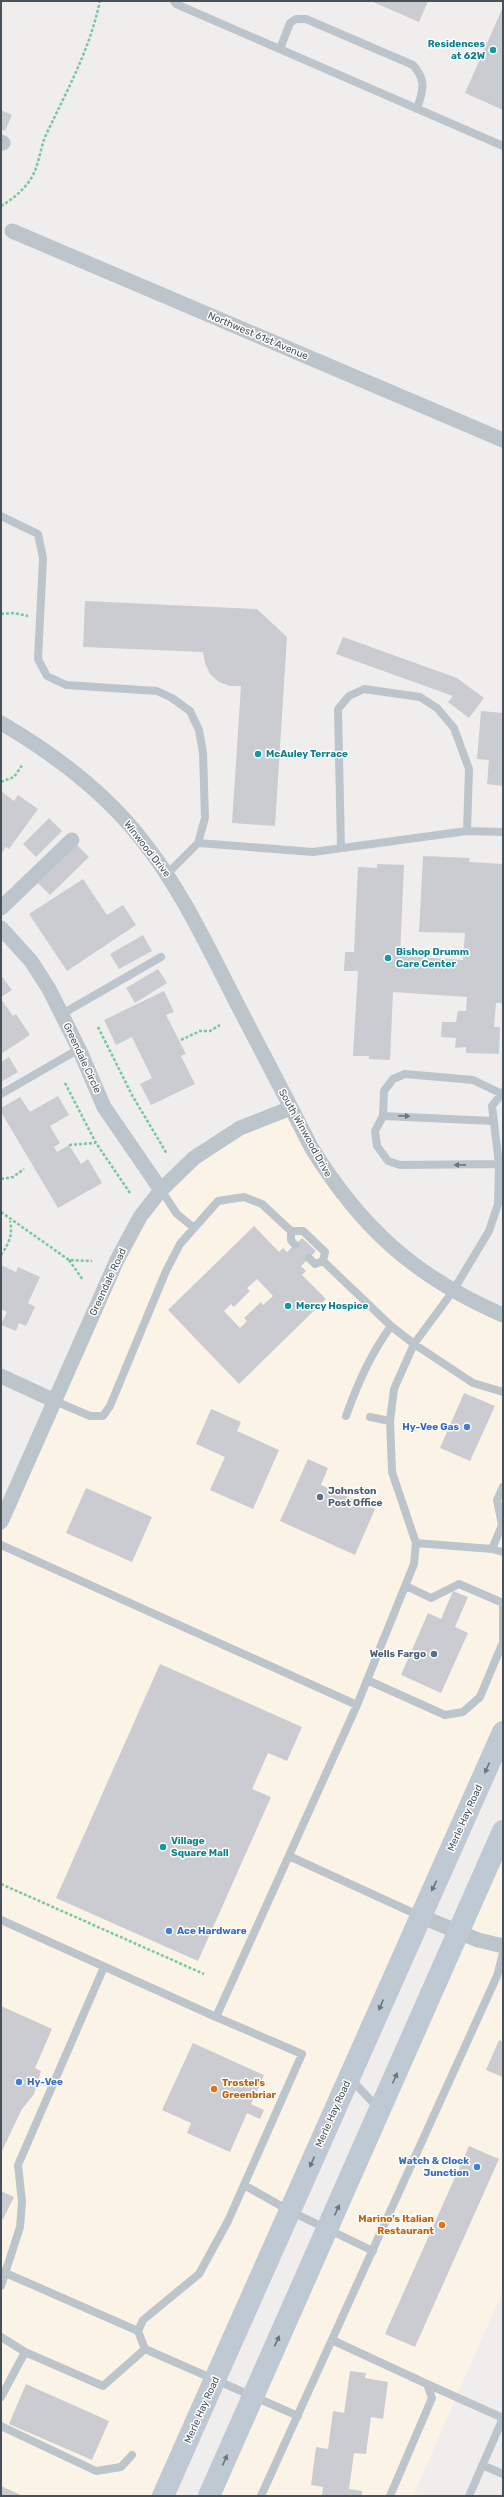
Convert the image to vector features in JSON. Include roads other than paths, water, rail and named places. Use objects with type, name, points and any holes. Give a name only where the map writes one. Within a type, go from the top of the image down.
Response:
[{"type":"main road","name":"Merle Hay Road","points":[[163,2496],[216,2380],[420,1916],[503,1732]]},
{"type":"main road","points":[[209,2496],[328,2230],[503,1831]]},
{"type":"street","name":"Northwest 61st Avenue","points":[[12,231],[503,440]]},
{"type":"street","name":"Winwood Drive","points":[[1,723],[35,743],[74,771],[110,803],[142,839],[167,874],[244,1016]]},
{"type":"street","points":[[1,908],[72,840]]},
{"type":"street","name":"Greendale Circle","points":[[1,928],[31,961],[62,1014],[104,1106],[162,1190]]},
{"type":"street","name":"South Winwood Drive","points":[[244,1016],[291,1108],[331,1180],[355,1211],[382,1239],[411,1264],[453,1291],[503,1315]]},
{"type":"street","name":"Greendale Road","points":[[1,1522],[117,1260],[140,1217],[162,1190],[194,1158],[240,1128],[291,1108]]},
{"type":"street","points":[[1,1376],[55,1401]]},
{"type":"street","points":[[420,1916],[459,1933],[503,1946]]},
{"type":"lane","points":[[174,1],[176,4],[503,146]]},
{"type":"lane","points":[[280,49],[290,23],[296,18],[306,19],[413,65],[419,72],[424,87],[417,109]]},
{"type":"lane","points":[[1,516],[38,534],[43,558],[38,659],[47,676],[66,685],[157,691],[172,698],[190,711],[199,730],[204,753],[205,818],[198,843],[167,874]]},
{"type":"lane","points":[[340,848],[338,709],[349,696],[364,688],[420,698],[437,708],[454,728],[469,769],[467,831]]},
{"type":"lane","points":[[198,843],[313,852],[467,831],[503,832]]},
{"type":"lane","points":[[62,1014],[160,957]]},
{"type":"lane","points":[[1,1094],[79,1049]]},
{"type":"lane","points":[[216,2017],[357,1705],[414,1564],[416,1543],[392,1472],[390,1421],[394,1389],[414,1344],[453,1291],[489,1231],[498,1204],[499,1164],[492,1106],[502,1092],[473,1080],[405,1074],[392,1079],[384,1091],[383,1116],[375,1131],[377,1146],[388,1161],[400,1165],[499,1164]]},
{"type":"lane","points":[[383,1116],[493,1121]]},
{"type":"lane","points":[[162,1190],[177,1214],[194,1227]]},
{"type":"lane","points":[[55,1401],[90,1416],[103,1416],[110,1406],[166,1271],[180,1244],[218,1201],[244,1197],[262,1204],[290,1231],[291,1240],[295,1245]]},
{"type":"lane","points":[[290,1231],[303,1231],[325,1252],[323,1262]]},
{"type":"lane","points":[[309,1258],[315,1264],[323,1262]]},
{"type":"lane","points":[[323,1262],[391,1326],[414,1344],[473,1383],[503,1392]]},
{"type":"lane","points":[[346,1416],[361,1374],[373,1350],[391,1326]]},
{"type":"lane","points":[[370,1417],[390,1421]]},
{"type":"lane","points":[[492,1549],[502,1524],[498,1500],[503,1487]]},
{"type":"lane","points":[[416,1543],[492,1549],[503,1552]]},
{"type":"lane","points":[[1,1545],[357,1705]]},
{"type":"lane","points":[[367,1680],[445,1715],[463,1712],[480,1697],[503,1642],[503,1604],[459,1584],[431,1598],[406,1586]]},
{"type":"lane","points":[[289,1856],[420,1916]]},
{"type":"lane","points":[[1,1920],[302,2054],[228,2221],[199,2274],[143,2320],[138,2331]]},
{"type":"lane","points":[[261,2496],[497,1976],[503,1953]]},
{"type":"lane","points":[[1,2286],[4,2272],[20,2227],[22,2202],[18,2165],[104,1967]]},
{"type":"lane","points":[[350,2077],[380,2110]]},
{"type":"lane","points":[[244,2185],[290,2211],[373,2251]]},
{"type":"lane","points":[[4,2272],[138,2331],[145,2349],[298,2416]]},
{"type":"lane","points":[[1,2337],[25,2352],[103,2386],[145,2349]]},
{"type":"lane","points":[[332,2340],[503,2418],[469,2496]]},
{"type":"lane","points":[[1,2397],[25,2352]]},
{"type":"lane","points":[[390,2496],[432,2398],[428,2384]]},
{"type":"lane","points":[[1,2426],[96,2471],[121,2467],[132,2455]]},
{"type":"lane","points":[[482,2465],[503,2474]]},
{"type":"place","name":"Residences at 62W","points":[[493,50]]},
{"type":"place","name":"McAuley Terrace","points":[[258,754]]},
{"type":"place","name":"Bishop Drumm Care Center","points":[[388,958]]},
{"type":"place","name":"Mercy Hospice","points":[[288,1306]]},
{"type":"place","name":"Hy-Vee Gas","points":[[467,1427]]},
{"type":"place","name":"Johnston Post Office","points":[[320,1497]]},
{"type":"place","name":"Wells Fargo","points":[[434,1654]]},
{"type":"place","name":"Village Square Mall","points":[[163,1847]]},
{"type":"place","name":"Ace Hardware","points":[[169,1931]]},
{"type":"place","name":"Hy-Vee","points":[[19,2082]]},
{"type":"place","name":"Trostel's Greenbriar","points":[[214,2089]]},
{"type":"place","name":"Watch & Clock Junction","points":[[477,2167]]},
{"type":"place","name":"Marino's Italian Restaurant","points":[[442,2225]]}]
